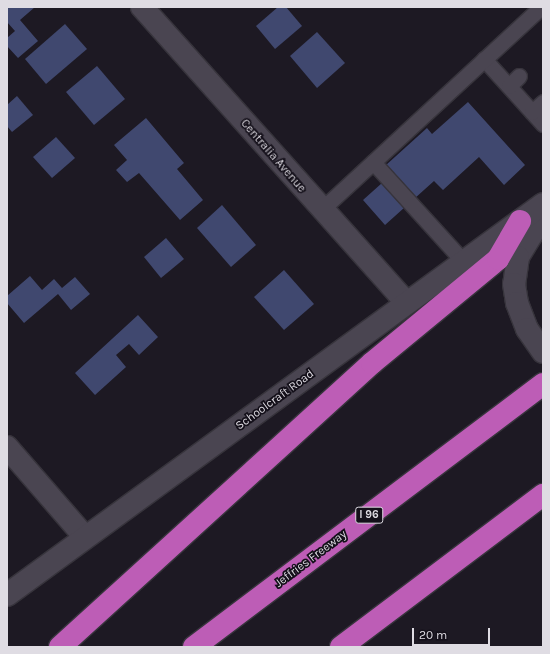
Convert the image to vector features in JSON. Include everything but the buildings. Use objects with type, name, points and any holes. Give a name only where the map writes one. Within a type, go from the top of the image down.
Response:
[{"type":"highway","points":[[60,647],[372,363],[498,259],[520,221]]},
{"type":"highway","name":"Jeffries Freeway","points":[[194,647],[543,384]]},
{"type":"highway","points":[[341,647],[543,495]]},
{"type":"main road","name":"Centralia Avenue","points":[[142,7],[321,210],[407,303]]},
{"type":"main road","name":"Schoolcraft Road","points":[[7,595],[543,204]]},
{"type":"main road","points":[[543,216],[518,257],[514,284],[517,303],[527,329],[543,352]]},
{"type":"main road","points":[[7,447],[85,537]]},
{"type":"lane","points":[[321,210],[541,7]]},
{"type":"lane","points":[[484,59],[514,81],[538,107],[543,124]]},
{"type":"lane","points":[[373,162],[464,262]]}]
